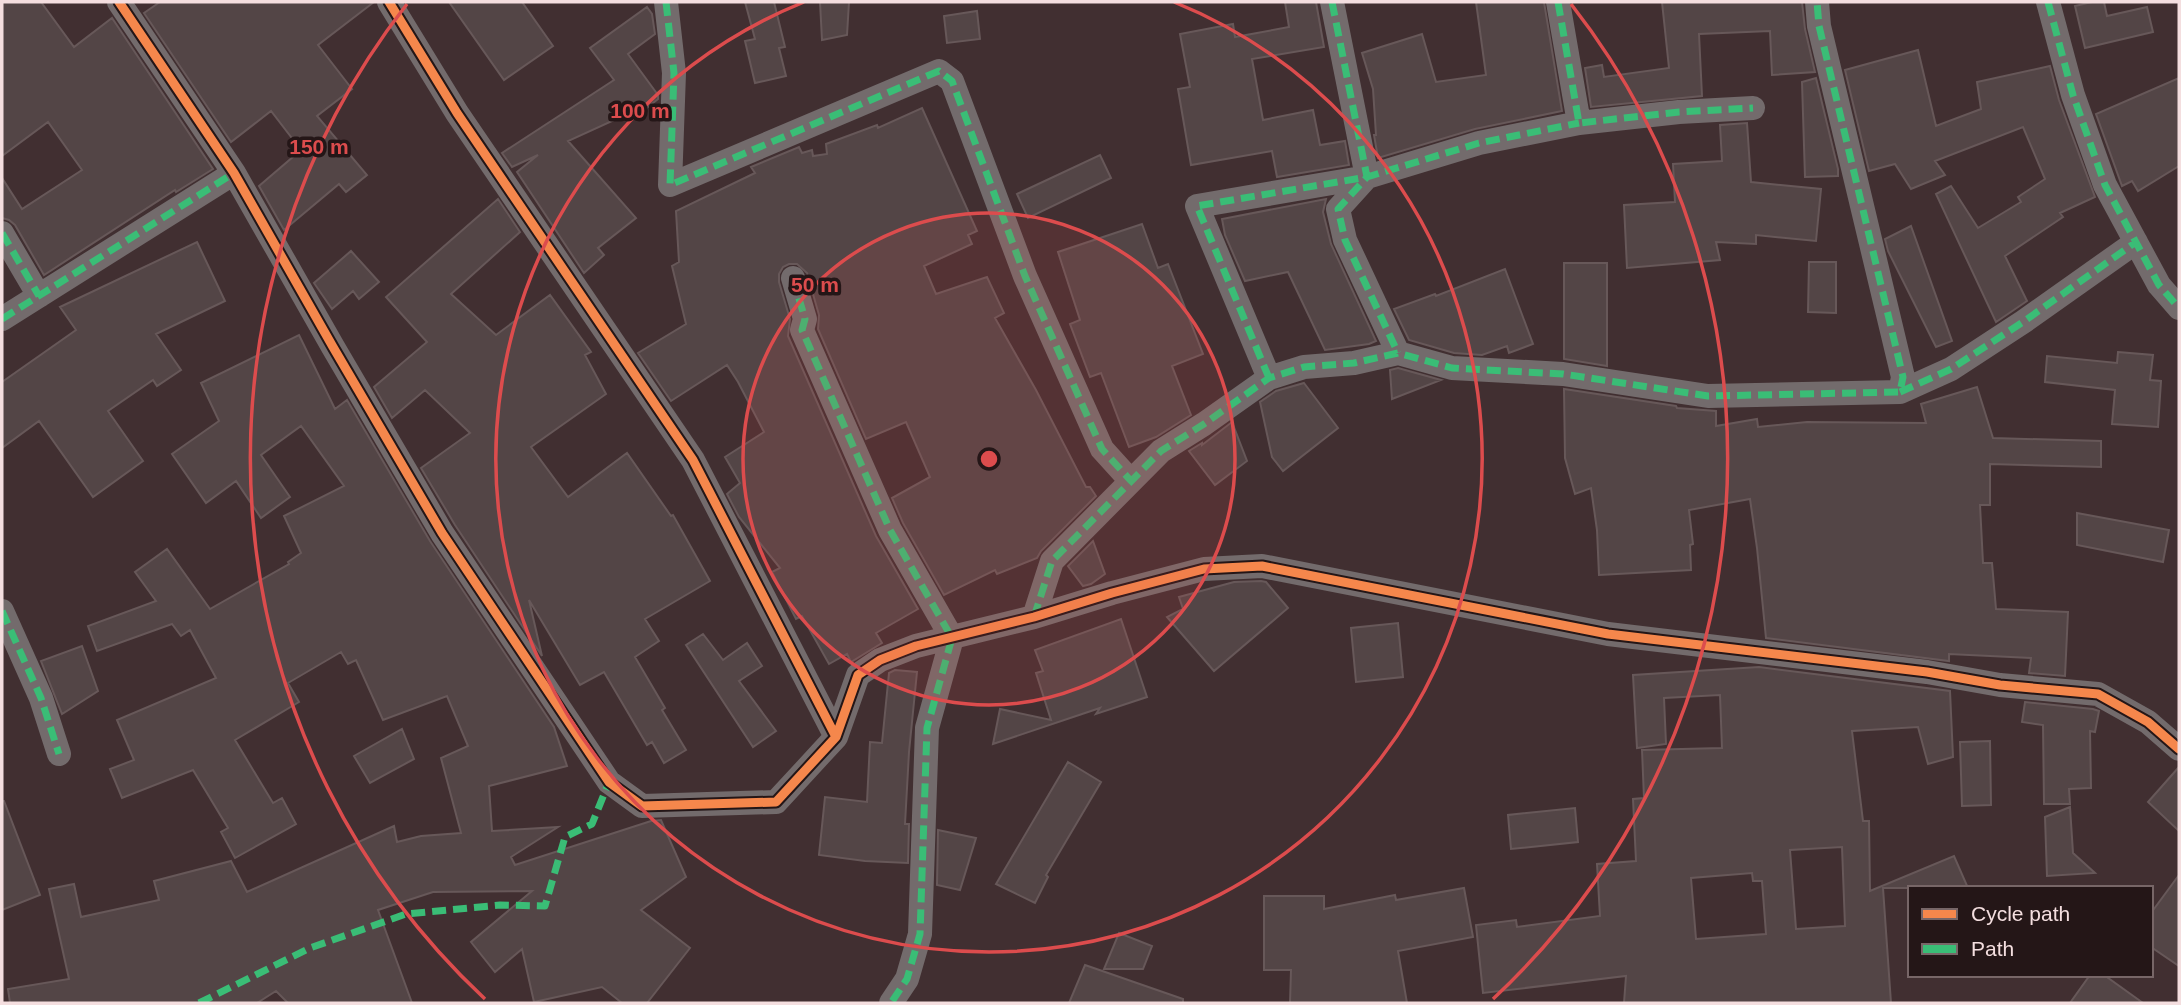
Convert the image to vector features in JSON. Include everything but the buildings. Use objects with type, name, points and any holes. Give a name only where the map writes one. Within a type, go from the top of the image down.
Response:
[{"type":"street","points":[[119,2],[234,173],[442,533],[609,782],[642,806],[776,802],[835,737],[858,675],[880,660],[916,646],[1034,617],[1204,569],[1262,566],[1608,634],[1927,672],[2000,685],[2098,694],[2148,722],[2179,749]]},
{"type":"street","points":[[389,2],[457,113],[693,460],[835,737]]},
{"type":"street","points":[[666,2],[674,73],[670,185],[939,71],[952,82],[1025,276],[1102,449],[1131,481]]},
{"type":"street","points":[[1332,2],[1367,177]]},
{"type":"street","points":[[1558,2],[1579,123]]},
{"type":"street","points":[[1817,2],[1819,26],[1903,377],[1900,392]]},
{"type":"street","points":[[2048,2],[2073,96],[2101,172],[2159,285],[2179,308]]},
{"type":"street","points":[[1269,378],[1197,206],[1367,177],[1479,143],[1579,123],[1679,112],[1753,108]]},
{"type":"street","points":[[2,319],[234,173]]},
{"type":"street","points":[[1367,177],[1338,209],[1345,240],[1398,353]]},
{"type":"street","points":[[2,233],[38,296]]},
{"type":"street","points":[[1034,617],[1052,561],[1161,451],[1269,378],[1304,367],[1354,363],[1398,353],[1452,368],[1563,374],[1708,396],[1900,392],[1951,369],[2023,323],[2136,242]]},
{"type":"street","points":[[793,278],[805,320],[802,330],[890,530],[952,638],[928,728],[920,934],[907,979],[891,1003]]},
{"type":"street","points":[[2,611],[41,698],[59,754]]},
{"type":"marked path","points":[[666,2],[674,73],[670,185],[939,71],[952,81],[1025,276],[1102,449],[1131,481]]},
{"type":"marked path","points":[[1332,2],[1367,177],[1338,209],[1345,240],[1398,353]]},
{"type":"marked path","points":[[1558,2],[1579,123],[1679,112],[1753,108]]},
{"type":"marked path","points":[[1034,617],[1052,561],[1161,451],[1269,378],[1304,367],[1354,363],[1398,353],[1452,368],[1563,374],[1708,396],[1900,392],[1903,377],[1819,26],[1817,2]]},
{"type":"marked path","points":[[2048,2],[2073,95],[2105,185],[2159,285],[2179,308]]},
{"type":"marked path","points":[[1269,378],[1197,206],[1367,177],[1479,143],[1579,123]]},
{"type":"marked path","points":[[2,319],[234,173]]},
{"type":"marked path","points":[[2,233],[39,296]]},
{"type":"marked path","points":[[1900,392],[1951,369],[2136,242]]},
{"type":"marked path","points":[[793,278],[805,319],[802,330],[890,530],[952,638],[927,728],[920,934],[907,979],[891,1003]]},
{"type":"marked path","points":[[2,611],[41,698],[59,754]]},
{"type":"marked path","points":[[199,1003],[310,948],[406,914],[500,905],[545,906],[565,837],[592,824],[609,782]]},
{"type":"cycle path","points":[[119,2],[234,173],[442,533],[609,782],[642,806],[776,802],[836,737],[693,460],[457,113],[389,2]]},
{"type":"cycle path","points":[[836,737],[858,675],[880,660],[916,646],[1034,617],[1204,569],[1262,566],[1608,634],[1927,672],[2000,685],[2098,694],[2148,722],[2179,749]]}]
